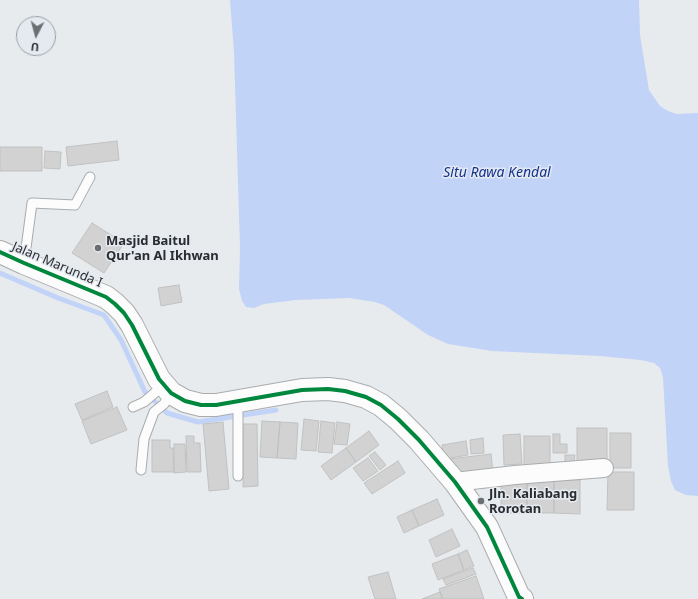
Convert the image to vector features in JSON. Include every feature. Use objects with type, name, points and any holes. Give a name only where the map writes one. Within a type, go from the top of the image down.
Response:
[{"type":"street","name":"Jalan Marunda I","points":[[0,252],[96,292],[115,304],[124,313],[132,325],[159,379],[164,393]]},
{"type":"street","points":[[164,393],[185,401],[201,405],[216,405],[238,412],[302,390],[328,389],[345,391],[366,397],[381,405],[398,419],[419,440],[455,482],[487,527],[519,598]]},
{"type":"street","points":[[455,482],[515,475],[604,468]]},
{"type":"lane","points":[[24,263],[32,203],[76,205],[90,177]]},
{"type":"lane","points":[[133,407],[164,393]]},
{"type":"lane","points":[[141,470],[144,439],[154,412],[164,393]]},
{"type":"lane","points":[[238,412],[238,476]]},
{"type":"water","name":"Situ Rawa Kendal","points":[[230,0],[639,0],[640,35],[649,90],[660,106],[668,111],[677,114],[698,113],[698,496],[686,495],[675,490],[671,481],[668,466],[663,377],[660,368],[654,363],[641,360],[599,356],[492,351],[448,344],[428,335],[384,305],[349,298],[296,300],[264,304],[254,308],[246,307],[242,301],[239,289],[240,248],[234,52]]},
{"type":"building","points":[[117,141],[119,160],[68,166],[66,147]]},
{"type":"building","points":[[0,147],[42,147],[42,171],[0,171]]},
{"type":"building","points":[[45,151],[61,152],[60,169],[44,168]]},
{"type":"building","name":"Masjid Baitul Qur'an Al Ikhwan","points":[[92,223],[124,243],[104,273],[72,253]]},
{"type":"building","points":[[179,285],[182,302],[161,306],[158,288]]},
{"type":"building","points":[[107,391],[113,407],[82,420],[75,404]]},
{"type":"building","points":[[117,407],[127,430],[91,444],[82,421]]},
{"type":"building","points":[[304,419],[319,421],[316,451],[301,450]]},
{"type":"building","points":[[262,421],[280,422],[277,458],[260,457]]},
{"type":"building","points":[[321,421],[335,423],[332,453],[318,452]]},
{"type":"building","points":[[223,422],[229,489],[209,491],[203,424]]},
{"type":"building","points":[[280,422],[298,423],[296,459],[277,458]]},
{"type":"building","points":[[337,422],[350,424],[347,445],[334,444]]},
{"type":"building","points":[[243,424],[257,424],[258,486],[243,487]]},
{"type":"building","points":[[577,428],[607,428],[607,464],[577,463]]},
{"type":"building","points":[[369,431],[379,445],[356,462],[346,448]]},
{"type":"building","points":[[610,433],[631,433],[631,468],[610,468]]},
{"type":"building","points":[[520,434],[522,464],[504,465],[503,435]]},
{"type":"building","points":[[553,434],[560,434],[560,444],[567,444],[567,453],[553,453]]},
{"type":"building","points":[[186,436],[194,436],[194,443],[200,443],[201,472],[187,472]]},
{"type":"building","points":[[524,436],[550,436],[550,465],[524,465]]},
{"type":"building","points":[[483,438],[484,453],[471,454],[470,440]]},
{"type":"building","points":[[152,440],[170,440],[170,448],[173,448],[174,472],[152,472]]},
{"type":"building","points":[[466,441],[468,455],[444,459],[442,445]]},
{"type":"building","points":[[174,444],[185,444],[186,472],[174,473]]},
{"type":"building","points":[[346,448],[356,462],[331,480],[321,466]]},
{"type":"building","points":[[375,452],[386,465],[380,470],[369,456]]},
{"type":"building","points":[[491,454],[493,472],[453,478],[450,459]]},
{"type":"building","points":[[565,455],[575,455],[574,462],[565,462]]},
{"type":"building","points":[[368,458],[378,471],[363,481],[353,468]]},
{"type":"building","points":[[398,461],[405,473],[372,494],[364,483]]},
{"type":"building","points":[[608,472],[634,472],[634,510],[607,510]]},
{"type":"building","points":[[501,479],[527,479],[527,513],[501,513]]},
{"type":"building","points":[[527,479],[554,480],[554,513],[527,513]]},
{"type":"building","points":[[554,480],[580,480],[580,514],[554,513]]},
{"type":"building","points":[[437,499],[444,515],[419,526],[412,510]]},
{"type":"building","points":[[412,510],[419,526],[404,533],[397,517]]},
{"type":"building","points":[[452,529],[460,546],[436,557],[429,540]]},
{"type":"building","points":[[467,550],[474,566],[464,570],[458,554]]},
{"type":"building","points":[[458,554],[464,570],[438,580],[432,564]]},
{"type":"building","points":[[473,568],[476,574],[446,585],[443,579]]},
{"type":"building","points":[[388,572],[396,599],[375,599],[368,577]]},
{"type":"building","points":[[476,576],[484,599],[443,599],[439,589]]},
{"type":"building","points":[[440,592],[442,599],[422,599]]},
{"type":"waterway","points":[[0,273],[58,298],[104,315],[121,340],[145,392],[167,413],[198,422],[276,410]]},
{"type":"cycle path","points":[[0,252],[106,297],[115,304],[124,313],[132,325],[159,379],[171,393],[185,401],[201,405],[216,405],[302,390],[328,389],[345,391],[366,397],[381,405],[398,419],[419,440],[455,482],[487,527],[519,597],[522,599]]},
{"type":"place","name":"Masjid Baitul Qur'an Al Ikhwan","points":[[98,248]]},
{"type":"place","name":"Jln. Kaliabang Rorotan","points":[[481,501]]}]
